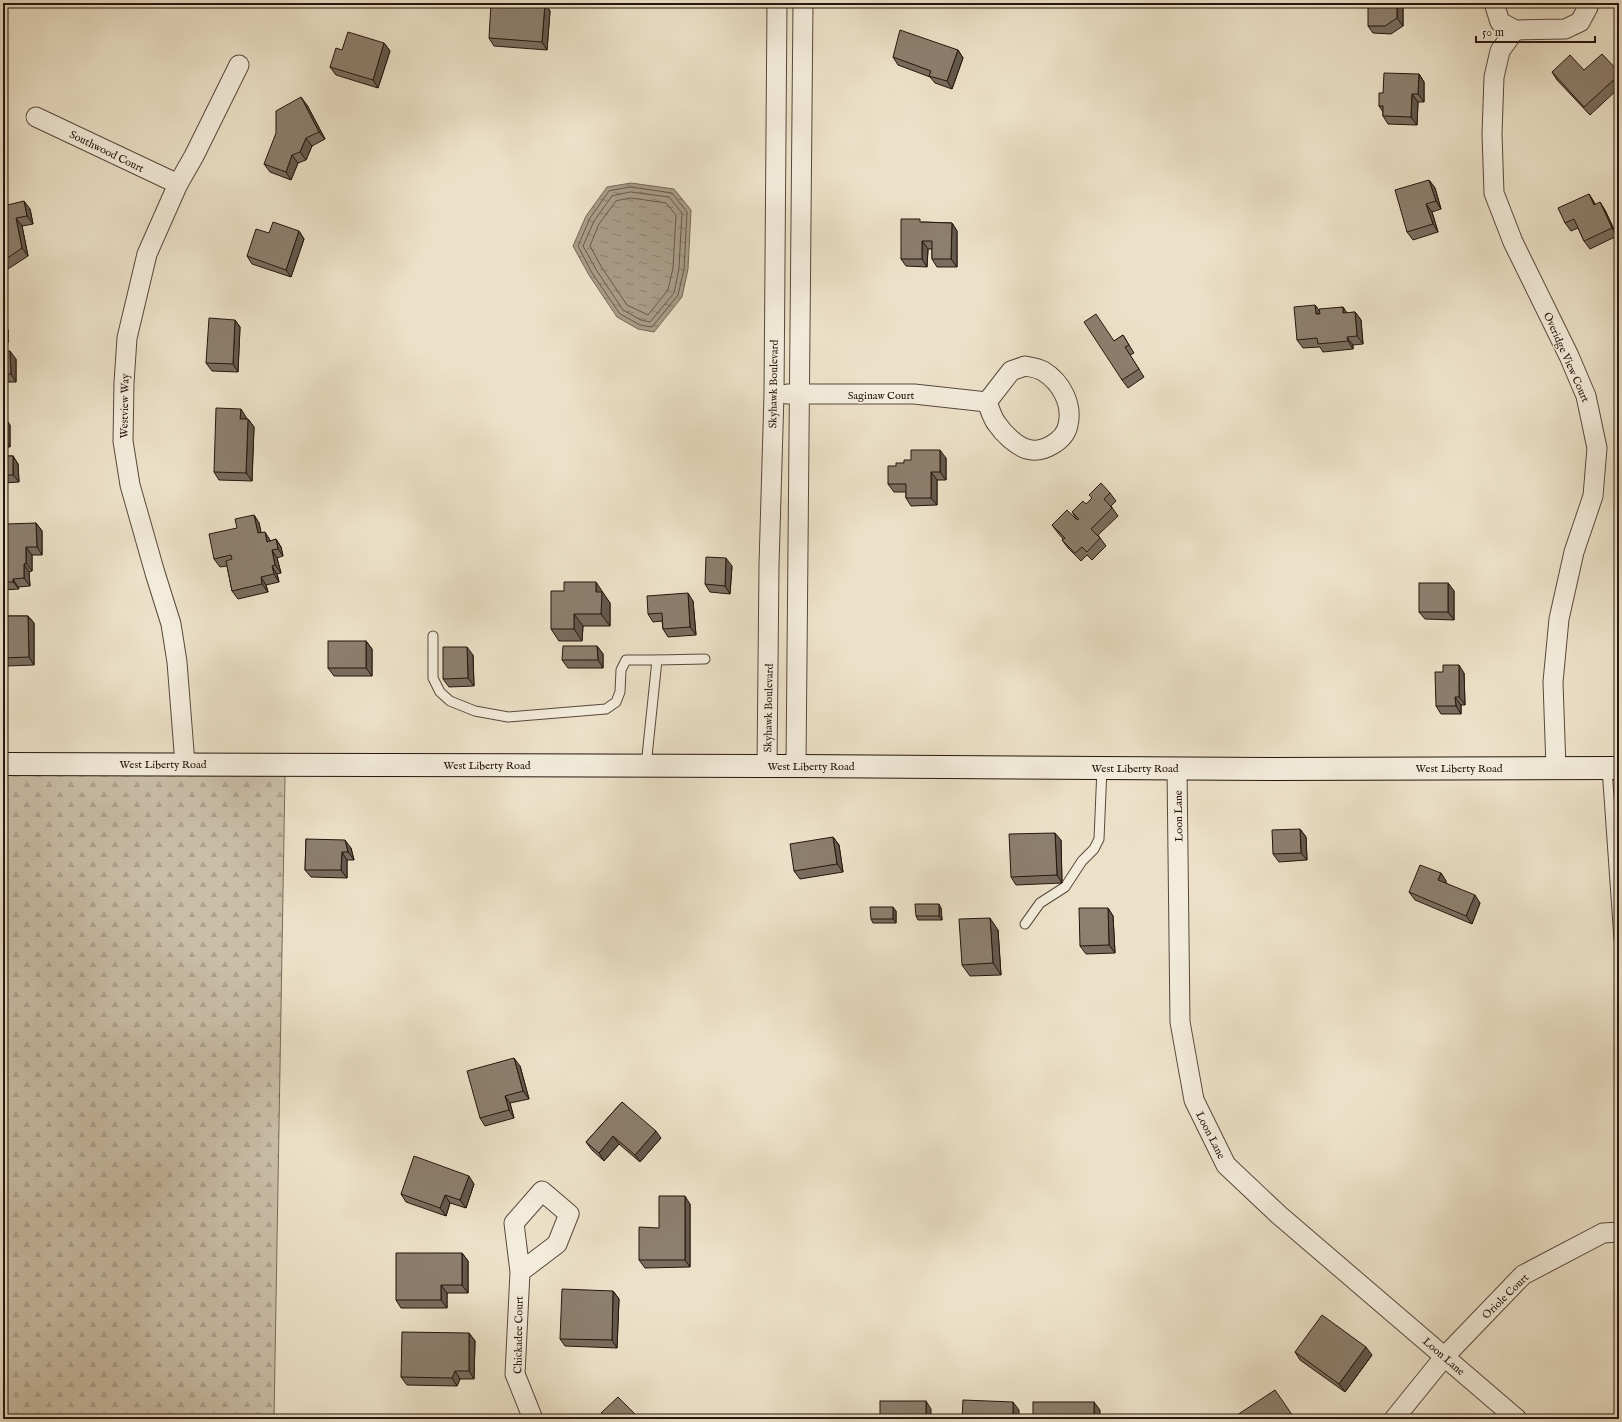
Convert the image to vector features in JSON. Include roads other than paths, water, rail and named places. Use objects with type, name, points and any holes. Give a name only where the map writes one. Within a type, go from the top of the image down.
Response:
[{"type":"main road","name":"West Liberty Road","points":[[3,764],[1102,768],[1613,768]]},
{"type":"street","name":"Skyhawk Boulevard","points":[[767,766],[769,565],[774,394],[777,3]]},
{"type":"street","points":[[796,766],[796,562],[800,395],[803,3]]},
{"type":"street","points":[[1494,3],[1500,22],[1515,30],[1565,29],[1580,22],[1588,7],[1588,3]]},
{"type":"street","name":"Overidge View Court","points":[[1515,30],[1500,51],[1494,78],[1492,134],[1494,193],[1513,242],[1569,356],[1586,396],[1597,448],[1593,496],[1574,552],[1559,619],[1553,682],[1556,768]]},
{"type":"street","name":"Westview Way","points":[[185,764],[177,662],[171,624],[130,485],[123,434],[123,398],[127,338],[147,254],[178,184],[194,156],[239,65]]},
{"type":"street","name":"Southwood Court","points":[[36,117],[178,184]]},
{"type":"street","points":[[1025,366],[1042,370],[1061,387],[1068,404],[1068,426],[1058,441],[1046,449],[1028,450],[1014,442],[997,424],[987,402],[1010,370],[1025,366]]},
{"type":"street","name":"Saginaw Court","points":[[774,394],[914,394],[987,402]]},
{"type":"street","name":"Loon Lane","points":[[1177,768],[1180,1022],[1194,1100],[1226,1165],[1285,1220],[1517,1419]]},
{"type":"street","name":"Oriole Court","points":[[1445,1356],[1523,1275],[1603,1233],[1619,1232]]},
{"type":"street","name":"Chickadee Court","points":[[520,1272],[515,1374],[533,1419]]},
{"type":"street","points":[[1394,1419],[1445,1356]]},
{"type":"lane","points":[[433,636],[433,678],[440,692],[450,702],[475,711],[508,716],[606,709],[616,702],[620,692],[621,670],[626,660],[705,659]]},
{"type":"lane","points":[[646,766],[657,660]]},
{"type":"lane","points":[[1025,924],[1040,903],[1065,886],[1082,861],[1094,849],[1099,839],[1102,768]]},
{"type":"lane","points":[[1613,768],[1619,939]]},
{"type":"water","points":[[631,183],[674,189],[691,210],[688,269],[682,297],[654,332],[638,329],[617,317],[589,275],[573,246],[586,216],[607,187]]}]
